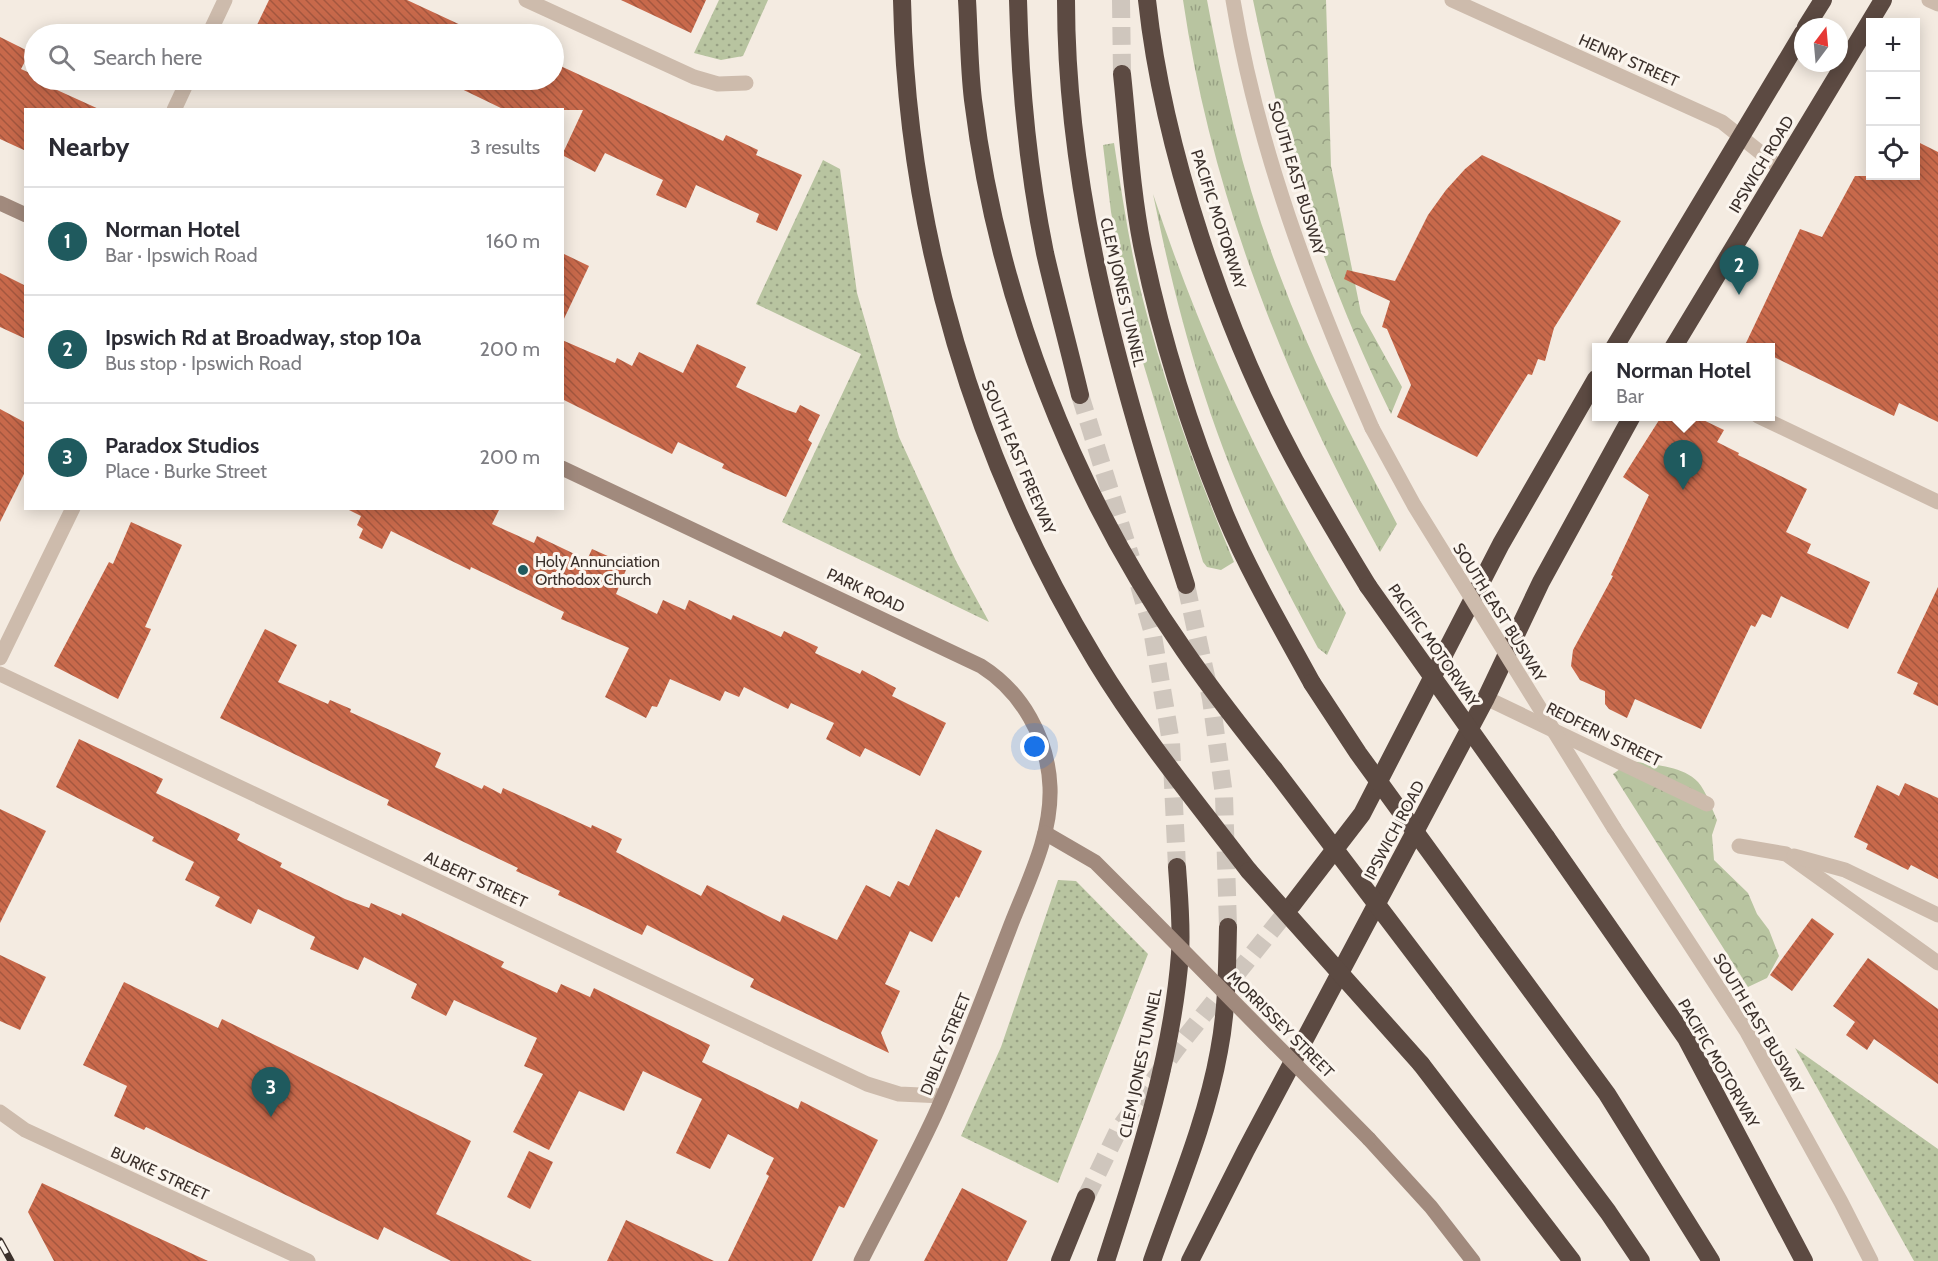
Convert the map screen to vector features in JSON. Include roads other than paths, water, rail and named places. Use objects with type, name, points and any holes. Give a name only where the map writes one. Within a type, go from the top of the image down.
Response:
[{"type":"highway","name":"SOUTH EAST FREEWAY","points":[[902,0],[907,100],[917,178],[958,360],[1018,514],[1097,662],[1163,759],[1249,871],[1421,1064],[1572,1261]]},
{"type":"highway","points":[[966,0],[973,99],[989,191],[1009,278],[1040,374],[1079,468],[1123,552],[1183,648],[1608,1212],[1641,1261]]},
{"type":"highway","points":[[1018,0],[1020,64],[1030,158],[1045,252],[1080,395]]},
{"type":"highway","name":"CLEM JONES TUNNEL","points":[[1066,0],[1074,133],[1088,231],[1129,402],[1186,585]]},
{"type":"highway","name":"PACIFIC MOTORWAY","points":[[1147,0],[1167,111],[1195,218],[1220,290],[1253,372],[1294,459],[1368,586],[1686,1038],[1804,1261]]},
{"type":"highway","points":[[1812,18],[1823,0]]},
{"type":"highway","name":"IPSWICH ROAD","points":[[1676,343],[1883,0]]},
{"type":"highway","name":"IPSWICH ROAD","points":[[1617,343],[1794,48]]},
{"type":"highway","points":[[1122,74],[1142,243],[1167,350],[1197,441],[1227,519],[1263,594],[1312,682],[1358,753],[1606,1094],[1711,1261]]},
{"type":"highway","points":[[1292,905],[1362,813],[1501,544],[1592,386]]},
{"type":"highway","name":"IPSWICH ROAD","points":[[1190,1261],[1246,1150],[1486,698],[1541,582],[1630,421]]},
{"type":"highway","name":"CLEM JONES TUNNEL","points":[[1106,1261],[1142,1150],[1166,1050],[1180,952],[1177,867]]},
{"type":"highway","points":[[1152,1261],[1204,1110],[1219,1052],[1224,1011],[1228,927]]},
{"type":"highway","points":[[1060,1261],[1086,1197]]},
{"type":"street","points":[[214,24],[225,0]]},
{"type":"street","points":[[526,0],[694,77],[718,84],[746,83]]},
{"type":"street","name":"SOUTH EAST BUSWAY","points":[[1233,0],[1256,111],[1278,191],[1310,280],[1372,428],[1437,544],[1614,828],[1747,1032],[1842,1202],[1871,1261]]},
{"type":"street","name":"HENRY STREET","points":[[1452,0],[1705,114],[1742,136],[1781,170]]},
{"type":"street","points":[[1929,0],[1938,4]]},
{"type":"street","points":[[175,108],[183,90]]},
{"type":"street","points":[[0,203],[24,214]]},
{"type":"street","points":[[1766,421],[1938,502]]},
{"type":"street","name":"PARK ROAD","points":[[564,469],[964,656],[996,675],[1016,696],[1031,719],[1043,748],[1050,785],[1045,832]]},
{"type":"street","points":[[0,658],[72,510]]},
{"type":"street","name":"ALBERT STREET","points":[[0,674],[867,1084],[899,1094],[943,1096]]},
{"type":"street","name":"REDFERN STREET","points":[[1486,698],[1707,804]]},
{"type":"street","name":"MORRISSEY STREET","points":[[1045,832],[1095,861],[1146,912],[1369,1138],[1431,1207],[1473,1261]]},
{"type":"street","name":"DIBLEY STREET","points":[[861,1261],[943,1096],[1029,880],[1045,832]]},
{"type":"street","points":[[1739,846],[1786,854],[1845,870],[1938,915]]},
{"type":"street","points":[[1786,854],[1938,963]]},
{"type":"street","name":"BURKE STREET","points":[[0,1112],[25,1130],[308,1261]]},
{"type":"tunnel","points":[[1121,0],[1122,74]]},
{"type":"tunnel","points":[[1080,395],[1131,558]]},
{"type":"tunnel","points":[[1139,585],[1152,630],[1171,742],[1177,867]]},
{"type":"tunnel","points":[[1186,585],[1211,699],[1224,795],[1228,927]]},
{"type":"tunnel","points":[[1086,1197],[1119,1129],[1176,1049],[1292,905]]},
{"type":"railway","points":[[0,1241],[11,1261]]},
{"type":"place","name":"Ipswich Rd at Broadway, stop 10a","points":[[1739,295]]},
{"type":"place","name":"Norman Hotel","points":[[1683,490]]},
{"type":"place","name":"Holy Annunciation Orthodox Church","points":[[523,570]]},
{"type":"place","name":"Paradox Studios","points":[[271,1117]]}]
